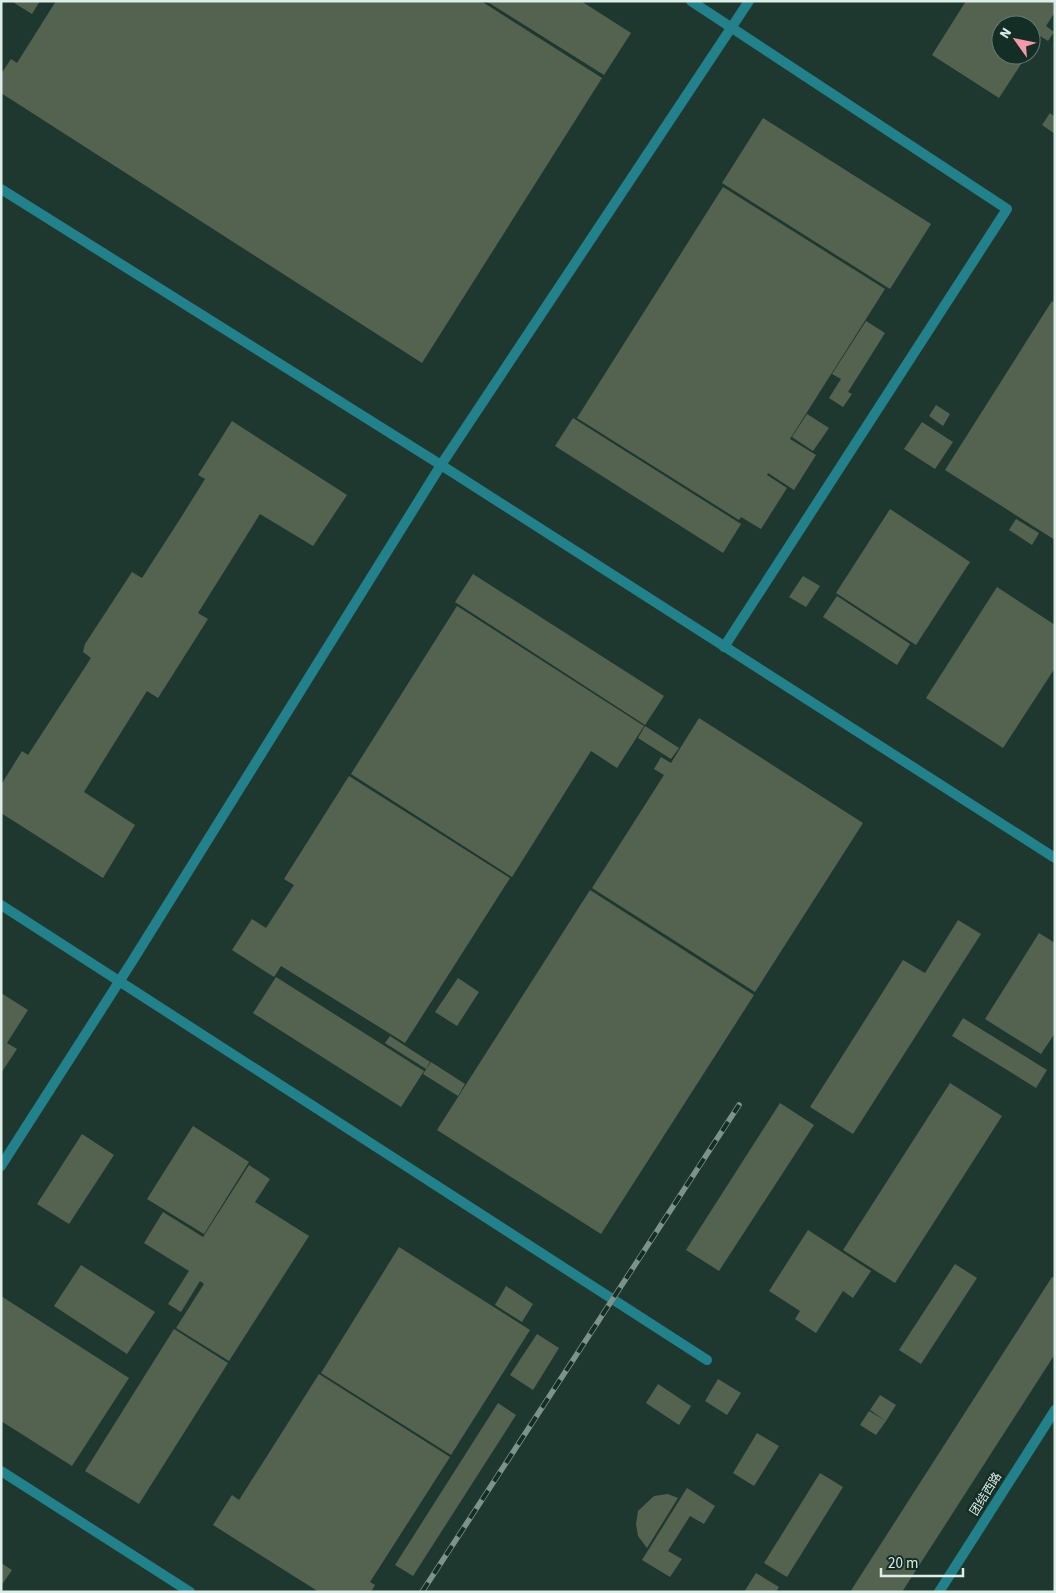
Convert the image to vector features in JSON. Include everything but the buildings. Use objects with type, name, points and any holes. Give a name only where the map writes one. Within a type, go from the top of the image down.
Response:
[{"type":"street","points":[[691,1],[1007,209],[724,647]]},
{"type":"street","points":[[1,1166],[120,981],[441,465],[749,1]]},
{"type":"street","points":[[1,189],[441,465],[1055,858]]},
{"type":"street","points":[[1,905],[707,1360]]},
{"type":"street","name":"团结西路","points":[[939,1592],[1055,1410]]},
{"type":"street","points":[[1,1471],[190,1592]]},
{"type":"railway","points":[[422,1592],[739,1105]]}]
